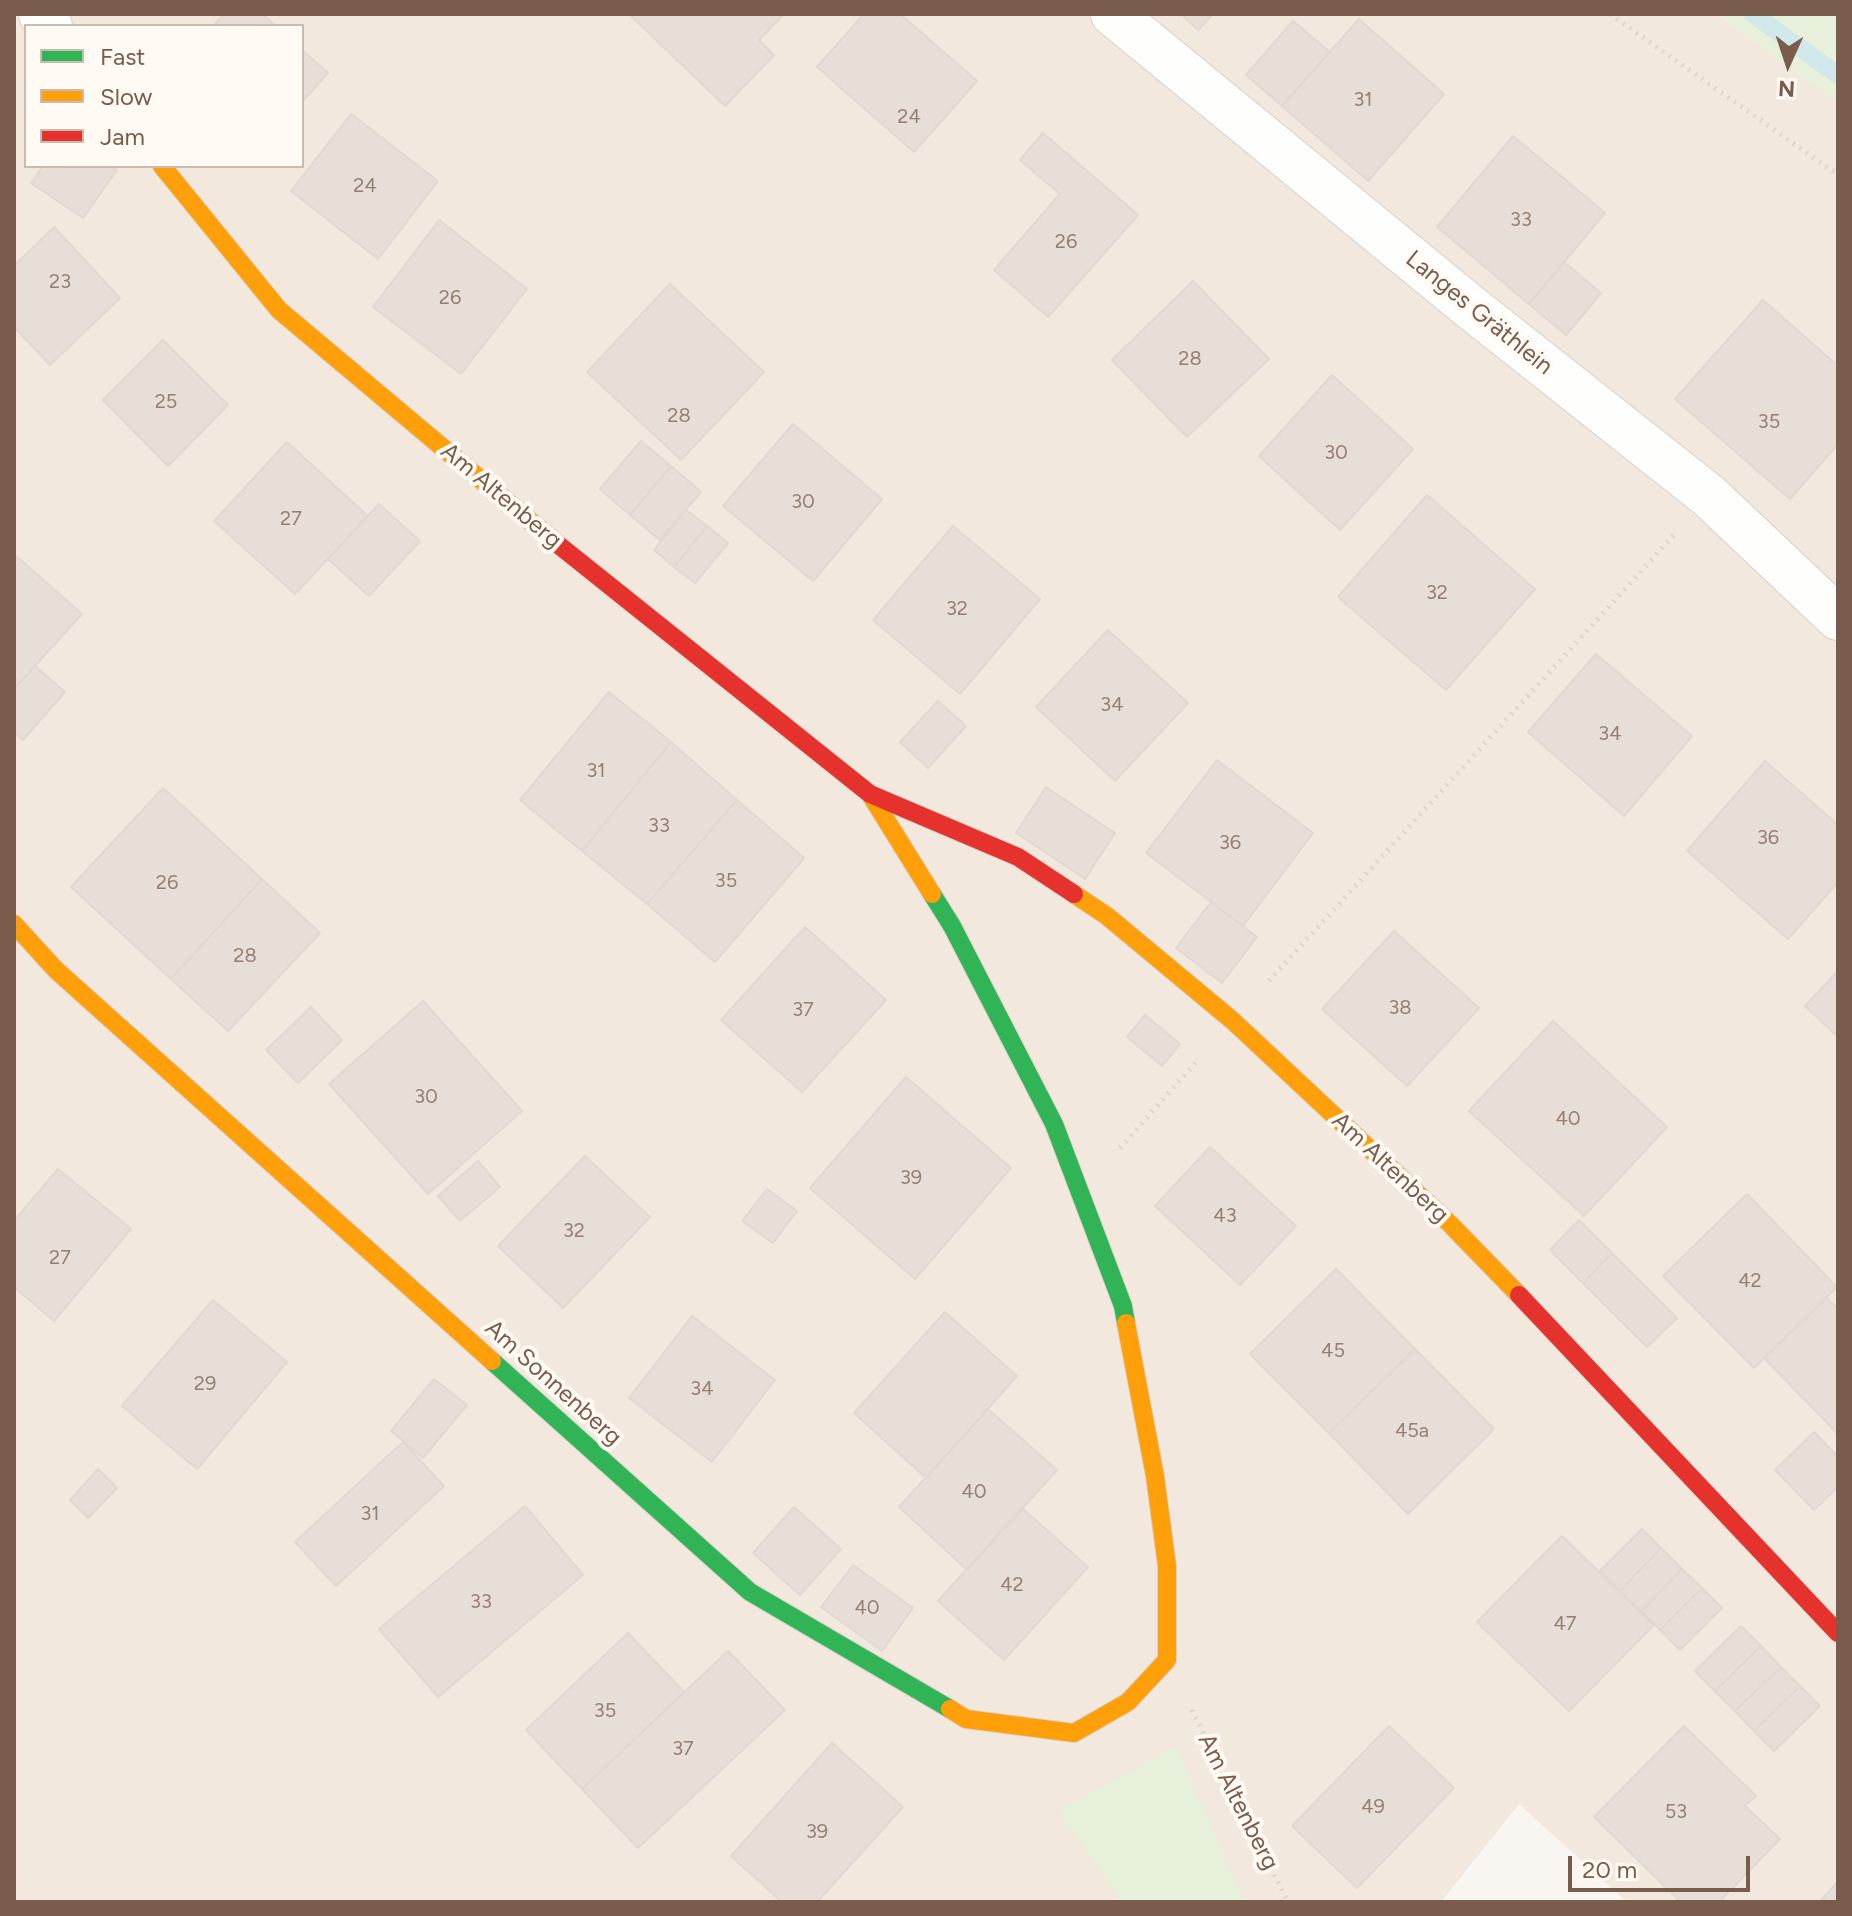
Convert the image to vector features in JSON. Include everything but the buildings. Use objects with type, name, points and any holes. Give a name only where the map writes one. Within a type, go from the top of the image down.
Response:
[{"type":"street","name":"Langes Gräthlein","points":[[1113,14],[1469,306],[1709,496],[1838,618]]},
{"type":"street","name":"Am Altenberg","points":[[164,168],[279,310],[564,550],[870,794],[1018,857],[1107,916],[1233,1021],[1451,1225],[1838,1633]]},
{"type":"street","name":"Am Altenberg","points":[[870,794],[952,926],[1054,1124],[1123,1306],[1155,1476],[1167,1566],[1167,1660]]},
{"type":"street","name":"Am Sonnenberg","points":[[14,924],[56,970],[750,1592],[966,1719],[1074,1733],[1128,1702],[1167,1660]]},
{"type":"path","points":[[1610,14],[1838,175]]},
{"type":"path","points":[[1080,1192],[1709,496]]},
{"type":"path","name":"Am Altenberg","points":[[1167,1660],[1288,1902]]},
{"type":"shaded area","points":[[14,14],[1717,14],[1838,103],[1838,1902],[1627,1902],[1519,1804],[1441,1902],[14,1902]]},
{"type":"green space","points":[[1717,14],[1838,14],[1838,103],[1833,100]]},
{"type":"green space","points":[[1176,1746],[1245,1902],[1121,1902],[1059,1811]]},
{"type":"waterway","points":[[1753,14],[1838,75]]},
{"type":"traffic: fast","points":[[932,894],[952,926],[1054,1124],[1123,1306],[1126,1323]]},
{"type":"traffic: fast","points":[[492,1361],[750,1592],[950,1709]]},
{"type":"traffic: slow","points":[[164,168],[279,310],[555,542]]},
{"type":"traffic: slow","points":[[870,794],[932,894]]},
{"type":"traffic: slow","points":[[1074,894],[1107,916],[1233,1021],[1451,1225],[1519,1295]]},
{"type":"traffic: slow","points":[[14,924],[56,970],[492,1361]]},
{"type":"traffic: slow","points":[[950,1709],[966,1719],[1074,1733],[1128,1702],[1167,1660],[1167,1566],[1155,1476],[1126,1323]]},
{"type":"traffic: jam","points":[[555,542],[870,794],[1018,857],[1074,894]]},
{"type":"traffic: jam","points":[[1519,1295],[1838,1633]]}]
